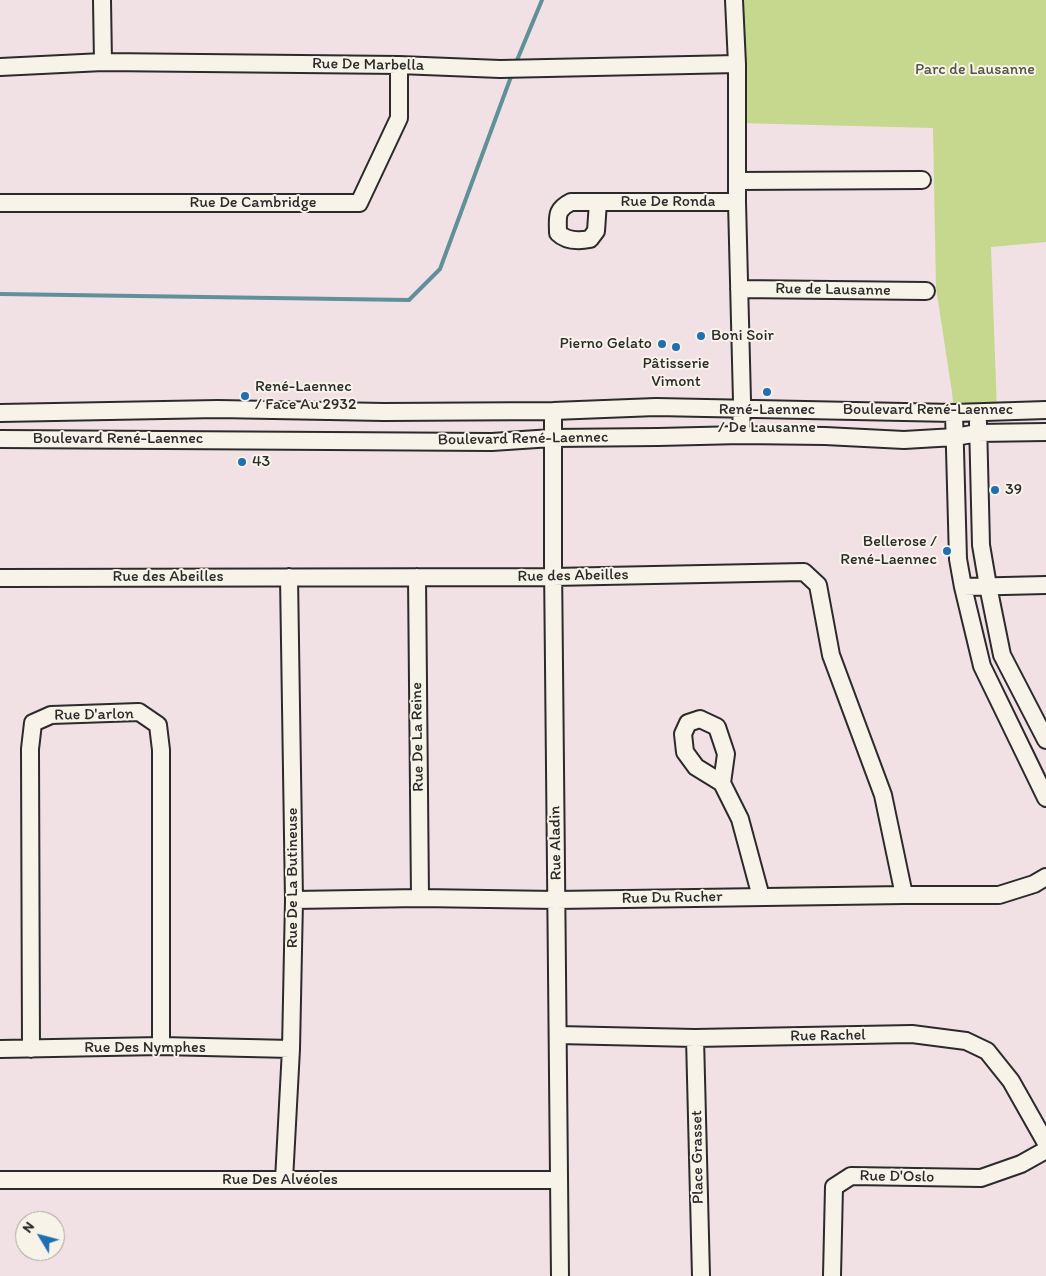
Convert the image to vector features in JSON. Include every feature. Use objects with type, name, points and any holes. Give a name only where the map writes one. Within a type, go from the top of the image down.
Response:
[{"type":"street","points":[[102,0],[103,62]]},
{"type":"street","points":[[734,0],[737,64],[737,202],[742,408],[740,435]]},
{"type":"street","name":"Rue De Marbella","points":[[0,67],[103,62],[399,65],[500,69],[737,64]]},
{"type":"street","name":"Rue De Cambridge","points":[[0,202],[359,203],[399,118],[399,65]]},
{"type":"street","points":[[737,181],[922,180]]},
{"type":"street","name":"Rue De Ronda","points":[[598,202],[737,202]]},
{"type":"street","name":"Rue de Lausanne","points":[[739,289],[926,291]]},
{"type":"street","name":"Boulevard René-Laennec","points":[[0,413],[218,408],[384,412],[553,411],[656,407],[954,413],[1046,410]]},
{"type":"street","name":"Rue Aladin","points":[[553,411],[560,1276]]},
{"type":"street","points":[[978,412],[981,545],[1002,655],[1046,740]]},
{"type":"street","points":[[954,413],[958,558],[963,587],[982,666],[1046,798]]},
{"type":"street","name":"Boulevard René-Laennec","points":[[0,439],[492,442],[552,438],[658,438],[740,435],[824,436],[904,440],[954,437],[978,433],[1046,432]]},
{"type":"street","name":"Rue des Abeilles","points":[[0,578],[553,576],[804,572],[818,585],[831,655],[883,796],[904,895]]},
{"type":"street","name":"Rue De La Butineuse","points":[[284,1180],[291,1049],[294,900],[289,576]]},
{"type":"street","name":"Rue De La Reine","points":[[416,577],[420,898]]},
{"type":"street","points":[[963,587],[1046,585]]},
{"type":"street","name":"Rue D'arlon","points":[[31,1049],[30,749],[33,723],[51,715],[139,712],[158,725],[162,750],[161,1046]]},
{"type":"street","points":[[722,783],[740,819],[761,897]]},
{"type":"street","name":"Rue Du Rucher","points":[[294,900],[420,898],[556,900],[999,895],[1034,884],[1046,877]]},
{"type":"street","name":"Rue Rachel","points":[[558,1035],[695,1038],[912,1034],[966,1041],[987,1051],[1011,1081],[1046,1143]]},
{"type":"street","name":"Place Grasset","points":[[695,1038],[701,1276]]},
{"type":"street","name":"Rue Des Nymphes","points":[[0,1049],[161,1046],[291,1049]]},
{"type":"street","name":"Rue D'Oslo","points":[[832,1276],[834,1187],[851,1176],[981,1178],[1021,1164],[1046,1150]]},
{"type":"street","name":"Rue Des Alvéoles","points":[[0,1180],[559,1180]]},
{"type":"green space","name":"Parc de Lausanne","points":[[734,0],[1046,0],[1046,242],[991,247],[997,412],[954,413],[936,288],[933,128],[737,123]]},
{"type":"waterway","points":[[515,65],[542,0]]},
{"type":"waterway","points":[[0,294],[409,300],[440,269],[512,74]]},
{"type":"place","name":"Boni Soir","points":[[701,336]]},
{"type":"place","name":"Pierno Gelato","points":[[662,344]]},
{"type":"place","name":"Pâtisserie Vimont","points":[[676,347]]},
{"type":"place","name":"René-Laennec / De Lausanne","points":[[767,392]]},
{"type":"place","name":"René-Laennec / Face Au 2932","points":[[245,396]]},
{"type":"place","name":"43","points":[[242,462]]},
{"type":"place","name":"39","points":[[995,490]]},
{"type":"place","name":"Bellerose / René-Laennec","points":[[947,551]]}]
